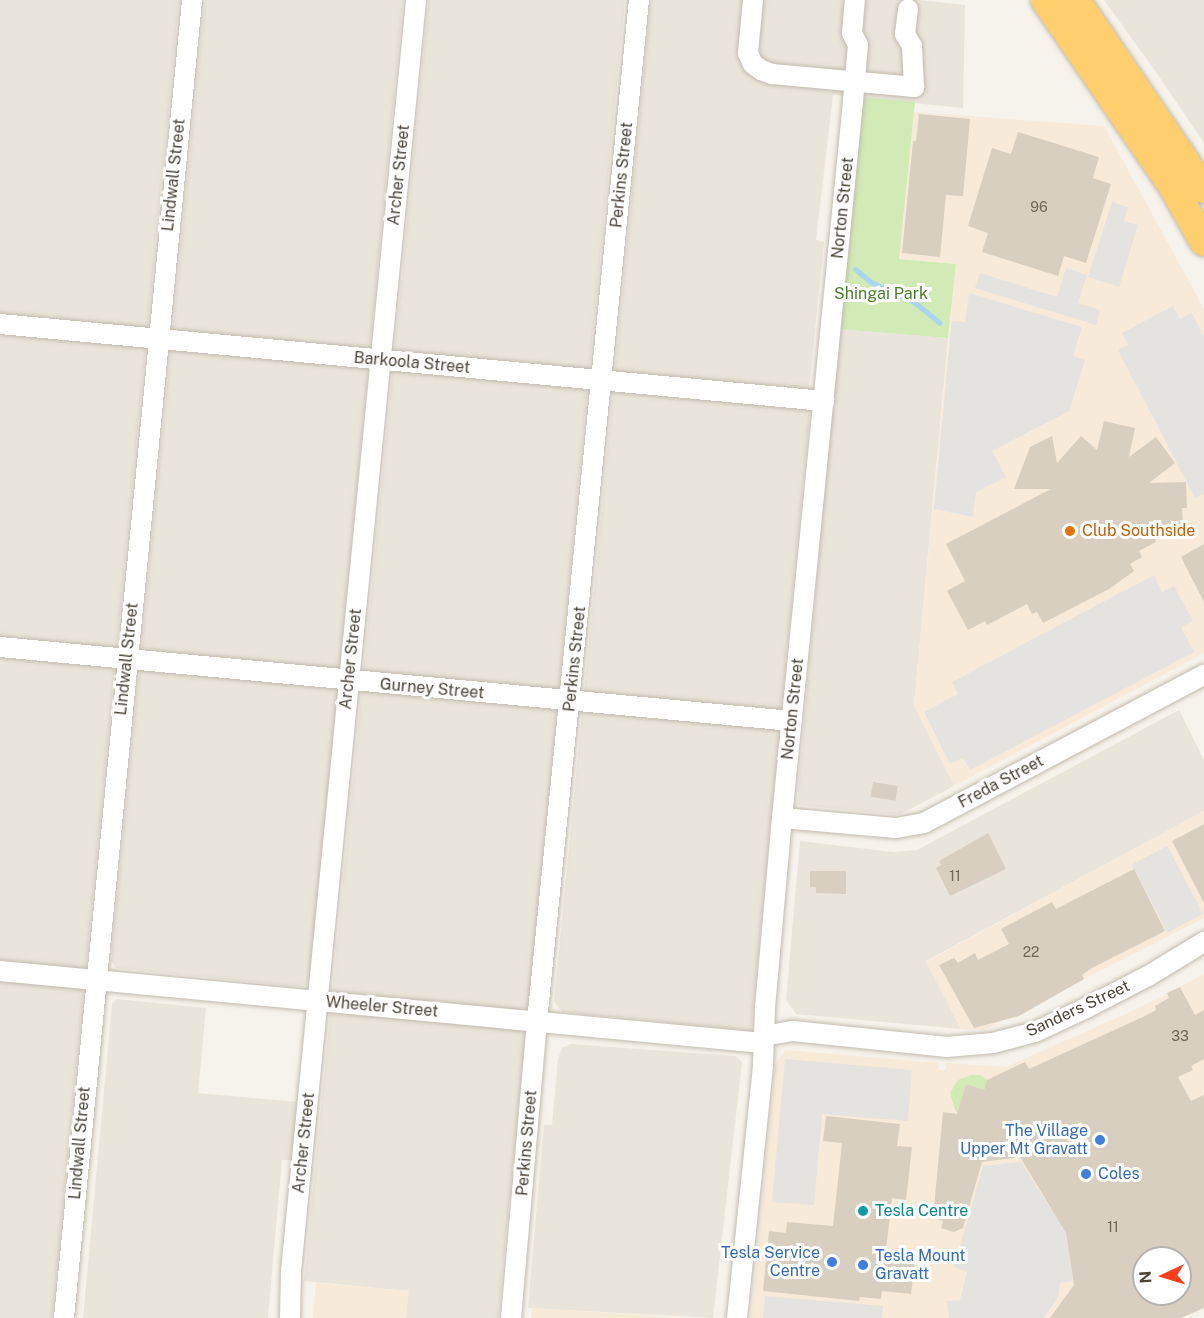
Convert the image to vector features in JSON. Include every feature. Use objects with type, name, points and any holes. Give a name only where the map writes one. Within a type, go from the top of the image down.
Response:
[{"type":"highway","points":[[1045,0],[1173,187],[1204,242]]},
{"type":"highway","points":[[1076,0],[1204,189]]},
{"type":"street","name":"Lindwall Street","points":[[64,1318],[192,0]]},
{"type":"street","name":"Archer Street","points":[[290,1318],[291,1271],[416,0]]},
{"type":"street","name":"Perkins Street","points":[[511,1318],[537,1022],[571,702],[639,0]]},
{"type":"street","points":[[753,0],[748,53],[753,64],[761,70],[772,74],[914,87],[912,46],[906,34],[908,9]]},
{"type":"street","name":"Norton Street","points":[[737,1318],[782,818],[855,81],[858,45],[852,33],[855,0]]},
{"type":"street","name":"Barkoola Street","points":[[0,324],[824,401]]},
{"type":"street","name":"Gurney Street","points":[[0,647],[792,721]]},
{"type":"street","name":"Freda Street","points":[[782,818],[896,828],[924,823],[1204,675]]},
{"type":"street","name":"Sanders Street","points":[[763,1040],[793,1031],[947,1047],[993,1043],[1035,1032],[1086,1008],[1148,976],[1204,942]]},
{"type":"street","name":"Wheeler Street","points":[[0,971],[537,1022],[763,1040]]},
{"type":"shaded area","points":[[0,0],[179,0],[52,1318],[0,1318]]},
{"type":"shaded area","points":[[205,0],[403,0],[310,982],[302,987],[116,968],[111,961]]},
{"type":"shaded area","points":[[429,0],[625,0],[498,1318],[406,1318],[408,1291],[304,1281]]},
{"type":"shaded area","points":[[651,0],[920,0],[965,5],[963,108],[833,95],[816,240],[824,242],[809,389],[809,421],[751,1031],[563,1012],[554,1002]]},
{"type":"shaded area","points":[[1104,0],[1204,0],[1204,143],[1158,75]]},
{"type":"shaded area","points":[[914,112],[1104,126],[1204,309],[1204,653],[954,786],[914,705],[956,264],[899,259]]},
{"type":"shaded area","points":[[1112,202],[1128,207],[1124,221],[1138,225],[1119,287],[1088,277]]},
{"type":"shaded area","points":[[1066,268],[1087,275],[1078,303],[1100,310],[1096,325],[975,288],[980,273],[1057,297]]},
{"type":"shaded area","points":[[969,293],[1082,327],[1073,356],[1085,360],[1069,411],[992,451],[1006,477],[976,492],[973,517],[934,509],[952,321],[965,322]]},
{"type":"shaded area","points":[[1173,306],[1180,319],[1192,313],[1204,336],[1204,494],[1195,498],[1118,350],[1129,345],[1122,333]]},
{"type":"shaded area","points":[[839,329],[948,338],[914,705],[954,786],[899,815],[797,805]]},
{"type":"shaded area","points":[[1154,575],[1162,592],[1174,586],[1193,621],[1181,627],[1194,652],[970,770],[963,758],[950,764],[924,712],[958,694],[952,682]]},
{"type":"shaded area","points":[[1179,710],[1204,760],[1204,811],[926,961],[961,1029],[796,1014],[786,1000],[800,841],[893,852],[917,850]]},
{"type":"shaded area","points":[[1204,811],[1204,918],[984,1030],[961,1029],[926,962]]},
{"type":"shaded area","points":[[1167,846],[1203,914],[1168,933],[1132,865]]},
{"type":"shaded area","points":[[1204,974],[1204,1303],[1171,1318],[751,1318],[776,1063],[785,1050],[939,1063],[938,1070],[946,1070],[946,1063],[1006,1067],[1141,1007]]},
{"type":"shaded area","points":[[117,999],[206,1008],[198,1093],[297,1102],[292,1160],[282,1160],[268,1318],[83,1318],[112,1004]]},
{"type":"shaded area","points":[[571,1044],[735,1056],[742,1062],[713,1318],[528,1308],[544,1125],[552,1125],[558,1059],[562,1048]]},
{"type":"shaded area","points":[[785,1059],[912,1070],[908,1121],[822,1114],[814,1205],[772,1202]]},
{"type":"shaded area","points":[[1021,1162],[1066,1233],[1073,1281],[1060,1283],[1058,1297],[1044,1318],[949,1318],[947,1301],[960,1300],[967,1272],[954,1267],[983,1166]]},
{"type":"shaded area","points":[[316,1283],[409,1291],[406,1318],[313,1318]]},
{"type":"shaded area","points":[[765,1296],[883,1306],[882,1318],[763,1318]]},
{"type":"shaded area","points":[[532,1308],[624,1314],[682,1318],[531,1318]]},
{"type":"green space","name":"Shingai Park","points":[[862,97],[915,102],[899,259],[956,264],[948,338],[839,329]]},
{"type":"green space","points":[[971,1075],[980,1075],[987,1080],[984,1090],[966,1084],[961,1102],[977,1108],[960,1115],[955,1110],[950,1093],[958,1080]]},
{"type":"building","points":[[919,114],[970,119],[963,196],[946,195],[940,257],[902,253],[913,141],[916,141]]},
{"type":"building","points":[[1018,132],[1099,157],[1093,178],[1111,184],[1086,263],[1064,256],[1058,276],[982,252],[988,233],[968,226],[992,148],[1011,154]]},
{"type":"building","name":"Club Southside","points":[[1104,421],[1135,428],[1129,457],[1156,437],[1175,463],[1149,483],[1186,482],[1187,508],[1182,508],[1183,524],[1155,539],[1156,542],[1139,551],[1142,557],[1130,564],[1134,571],[1109,589],[1043,623],[1037,612],[1032,614],[1027,604],[987,625],[985,621],[968,630],[947,591],[965,581],[946,544],[1051,489],[1014,489],[1030,447],[1052,436],[1057,463],[1081,436],[1097,450]]},
{"type":"building","points":[[1204,544],[1204,602],[1181,557]]},
{"type":"building","points":[[873,782],[898,786],[895,801],[871,797]]},
{"type":"building","points":[[1204,824],[1204,903],[1172,841]]},
{"type":"building","points":[[988,833],[1006,869],[950,896],[936,868],[941,865],[939,861]]},
{"type":"building","points":[[1134,869],[1165,931],[1092,968],[1082,975],[1084,979],[1019,1016],[974,1028],[939,965],[954,958],[958,963],[975,953],[978,960],[1009,944],[1001,929],[1052,902],[1056,909]]},
{"type":"building","points":[[810,871],[846,871],[846,894],[816,893],[816,887],[810,887]]},
{"type":"building","points":[[1180,987],[1195,1015],[1204,1010],[1204,1059],[1191,1066],[1193,1070],[1178,1077],[1191,1101],[1204,1095],[1204,1308],[1181,1318],[1050,1318],[1074,1285],[1066,1233],[1020,1157],[982,1162],[963,1228],[954,1232],[941,1228],[943,1221],[933,1218],[943,1112],[957,1114],[966,1084],[984,1090],[987,1080],[1025,1062],[1029,1069],[1145,1016],[1156,1010],[1155,1006],[1169,998],[1167,993]]},
{"type":"building","name":"Tesla Centre","points":[[826,1116],[900,1124],[897,1146],[912,1147],[906,1200],[892,1198],[886,1250],[916,1253],[911,1294],[882,1291],[881,1299],[860,1297],[859,1301],[763,1291],[769,1231],[786,1233],[787,1222],[833,1226],[842,1143],[823,1141]]},
{"type":"waterway","points":[[855,269],[871,282],[914,302],[940,323]]},
{"type":"place","name":"Club Southside","points":[[1070,531]]},
{"type":"place","name":"The Village Upper Mt Gravatt","points":[[1100,1140]]},
{"type":"place","name":"Coles","points":[[1086,1174]]},
{"type":"place","name":"Tesla Centre","points":[[863,1211]]},
{"type":"place","name":"Tesla Service Centre","points":[[832,1262]]},
{"type":"place","name":"Tesla Mount Gravatt","points":[[863,1265]]}]
